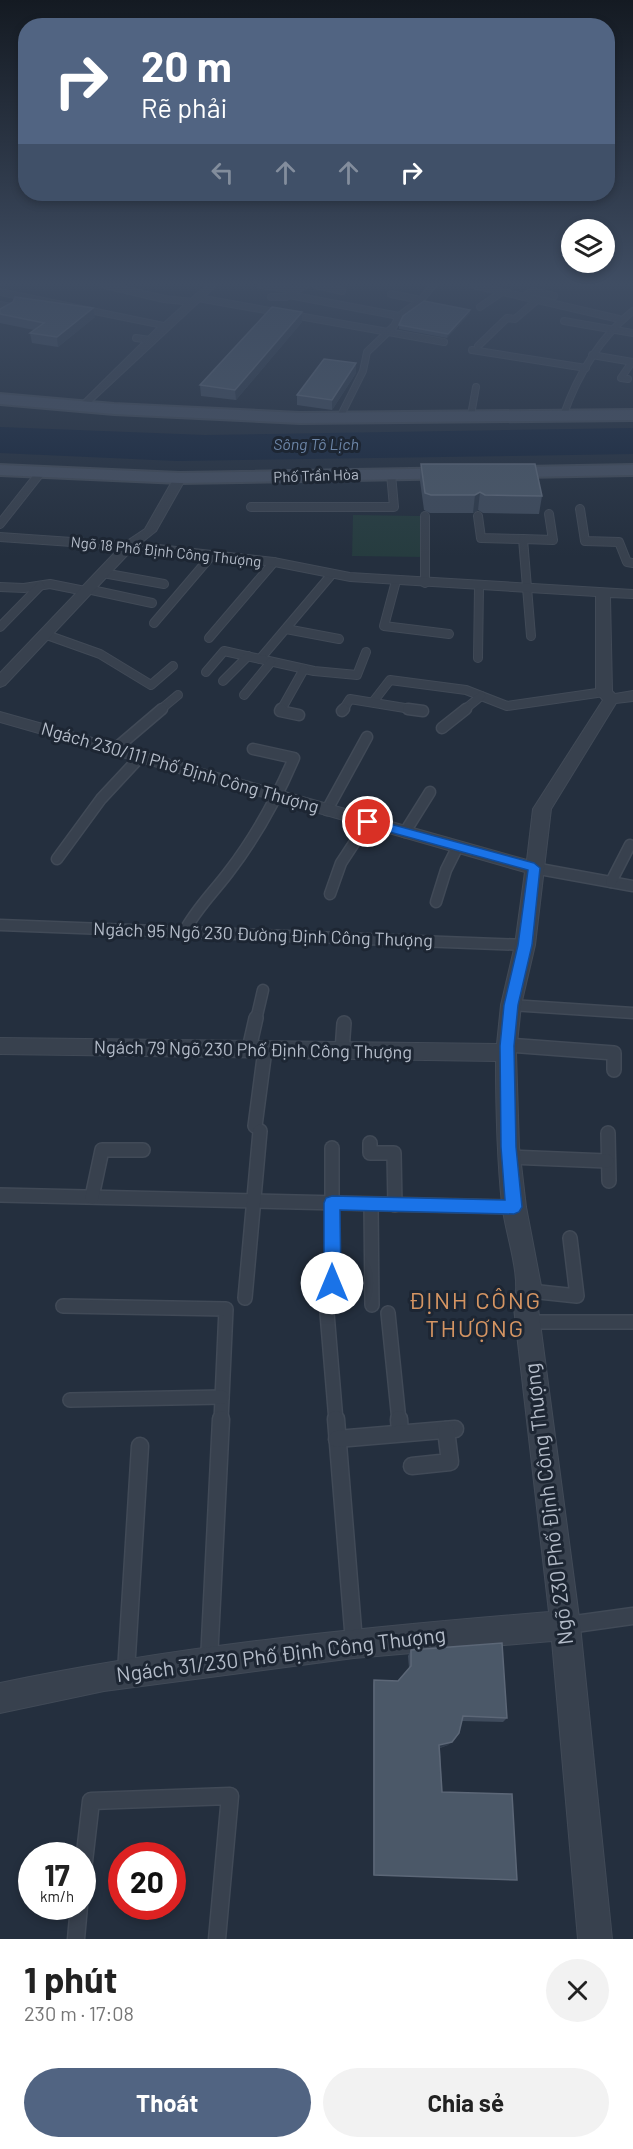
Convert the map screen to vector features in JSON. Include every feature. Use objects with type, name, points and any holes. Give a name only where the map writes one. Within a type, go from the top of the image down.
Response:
[{"type":"main road","points":[[0,399],[300,418],[633,415]]},
{"type":"main road","name":"Phố Trần Hòa","points":[[0,470],[180,478],[633,470]]},
{"type":"street","points":[[84,406],[115,375]]},
{"type":"street","points":[[0,682],[129,546],[150,531],[180,478]]},
{"type":"street","name":"Ngõ 18 Phố Định Công Thượng","points":[[129,546],[274,562],[332,574],[396,581],[633,594]]},
{"type":"street","points":[[603,591],[616,696]]},
{"type":"street","name":"Ngõ 230 Phố Định Công Thượng","points":[[595,1939],[564,1625],[526,1308],[530,1292],[514,1207],[509,1157],[507,1049],[511,1005],[525,945],[542,809],[616,696]]},
{"type":"street","name":"Ngách 230/111 Phố Định Công Thượng","points":[[0,717],[534,868]]},
{"type":"street","name":"Ngách 79 Ngõ 230 Phố Định Công Thượng","points":[[0,1046],[342,1051],[507,1049]]},
{"type":"street","name":"Ngách 31/230 Phố Định Công Thượng","points":[[0,1698],[126,1672],[354,1643],[564,1625]]},
{"type":"lane","points":[[340,417],[361,375]]},
{"type":"lane","points":[[564,414],[582,375]]},
{"type":"lane","points":[[623,375],[621,378],[628,379]]},
{"type":"lane","points":[[471,415],[476,387]]},
{"type":"lane","points":[[0,524],[41,472]]},
{"type":"lane","points":[[251,507],[394,507],[391,474]]},
{"type":"lane","points":[[580,509],[585,541],[620,542],[627,562],[633,563]]},
{"type":"lane","points":[[478,516],[481,538],[553,540],[549,514]]},
{"type":"lane","points":[[425,516],[425,583]]},
{"type":"lane","name":"Ngõ 18 Phố Định Công Thượng","points":[[0,537],[129,546]]},
{"type":"lane","points":[[523,539],[531,636]]},
{"type":"lane","points":[[154,623],[212,555]]},
{"type":"lane","points":[[209,638],[274,562]]},
{"type":"lane","points":[[103,573],[164,584]]},
{"type":"lane","points":[[260,659],[332,574]]},
{"type":"lane","points":[[396,581],[384,626],[449,634]]},
{"type":"lane","points":[[0,587],[24,588],[50,584],[152,603]]},
{"type":"lane","points":[[0,627],[40,585]]},
{"type":"lane","points":[[478,658],[479,587]]},
{"type":"lane","points":[[286,629],[339,639]]},
{"type":"lane","points":[[44,634],[70,640],[101,652],[152,685],[173,666]]},
{"type":"lane","points":[[206,672],[224,651],[304,669],[357,675],[366,652]]},
{"type":"lane","points":[[223,681],[248,656]]},
{"type":"lane","points":[[244,695],[272,662]]},
{"type":"lane","points":[[299,715],[280,711],[304,669]]},
{"type":"lane","points":[[373,702],[390,680],[466,690],[507,706],[616,696]]},
{"type":"lane","points":[[115,749],[178,695]]},
{"type":"lane","points":[[442,728],[481,696]]},
{"type":"lane","points":[[342,711],[350,699],[423,711]]},
{"type":"lane","points":[[327,810],[367,737]]},
{"type":"lane","points":[[184,932],[196,909],[228,873],[278,796],[294,758],[253,749]]},
{"type":"lane","points":[[57,859],[101,799],[141,756]]},
{"type":"lane","points":[[405,832],[430,792]]},
{"type":"lane","points":[[330,894],[341,863],[368,822]]},
{"type":"lane","points":[[611,882],[630,845]]},
{"type":"lane","points":[[436,902],[446,870],[457,848]]},
{"type":"lane","points":[[534,868],[633,885]]},
{"type":"lane","name":"Ngách 95 Ngõ 230 Đường Định Công Thượng","points":[[0,925],[365,941],[464,941],[525,945]]},
{"type":"lane","points":[[245,1298],[254,1201],[257,1050],[263,990]]},
{"type":"lane","points":[[511,1005],[633,1013]]},
{"type":"lane","points":[[342,1051],[344,1023]]},
{"type":"lane","points":[[507,1049],[614,1053],[614,1070]]},
{"type":"lane","points":[[608,1133],[609,1181]]},
{"type":"lane","points":[[370,1143],[370,1153],[394,1153],[395,1205]]},
{"type":"lane","points":[[332,1148],[329,1308],[354,1643]]},
{"type":"lane","points":[[92,1197],[102,1150],[143,1150]]},
{"type":"lane","points":[[509,1157],[608,1161]]},
{"type":"lane","points":[[0,1195],[514,1207]]},
{"type":"lane","points":[[371,1204],[372,1305]]},
{"type":"lane","points":[[530,1292],[577,1296],[570,1238]]},
{"type":"lane","points":[[63,1306],[226,1309],[208,1662]]},
{"type":"lane","points":[[388,1313],[400,1433]]},
{"type":"lane","points":[[528,1322],[633,1323]]},
{"type":"lane","points":[[70,1400],[222,1397]]},
{"type":"lane","points":[[337,1439],[450,1429],[450,1462],[412,1466]]},
{"type":"lane","points":[[126,1672],[140,1446]]},
{"type":"lane","points":[[564,1625],[633,1616]]},
{"type":"lane","points":[[86,1842],[91,1801],[230,1796],[217,1939]]},
{"type":"lane","points":[[76,1939],[78,1920]]},
{"type":"green space","points":[[353,515],[420,516],[422,557],[352,556]]},
{"type":"water","name":"Sông Tô Lịch","points":[[0,427],[205,435],[633,428],[633,454],[177,461],[0,453]]},
{"type":"building","points":[[209,375],[247,375],[235,390],[200,385]]},
{"type":"building","points":[[312,375],[348,375],[332,400],[297,395]]},
{"type":"building","points":[[421,464],[535,464],[542,496],[485,495],[480,492],[475,495],[431,495],[425,493]]},
{"type":"building","points":[[502,1643],[507,1718],[463,1716],[459,1733],[452,1742],[439,1745],[442,1792],[512,1794],[517,1880],[374,1875],[374,1680],[398,1681],[411,1666],[411,1650]]},
{"type":"district","name":"ĐỊNH CÔNG THƯỢNG","points":[[475,1315]]},
{"type":"route","points":[[332,1283],[332,1203],[514,1207],[508,1147],[507,1046],[511,1005],[525,945],[534,868],[368,822]]}]
